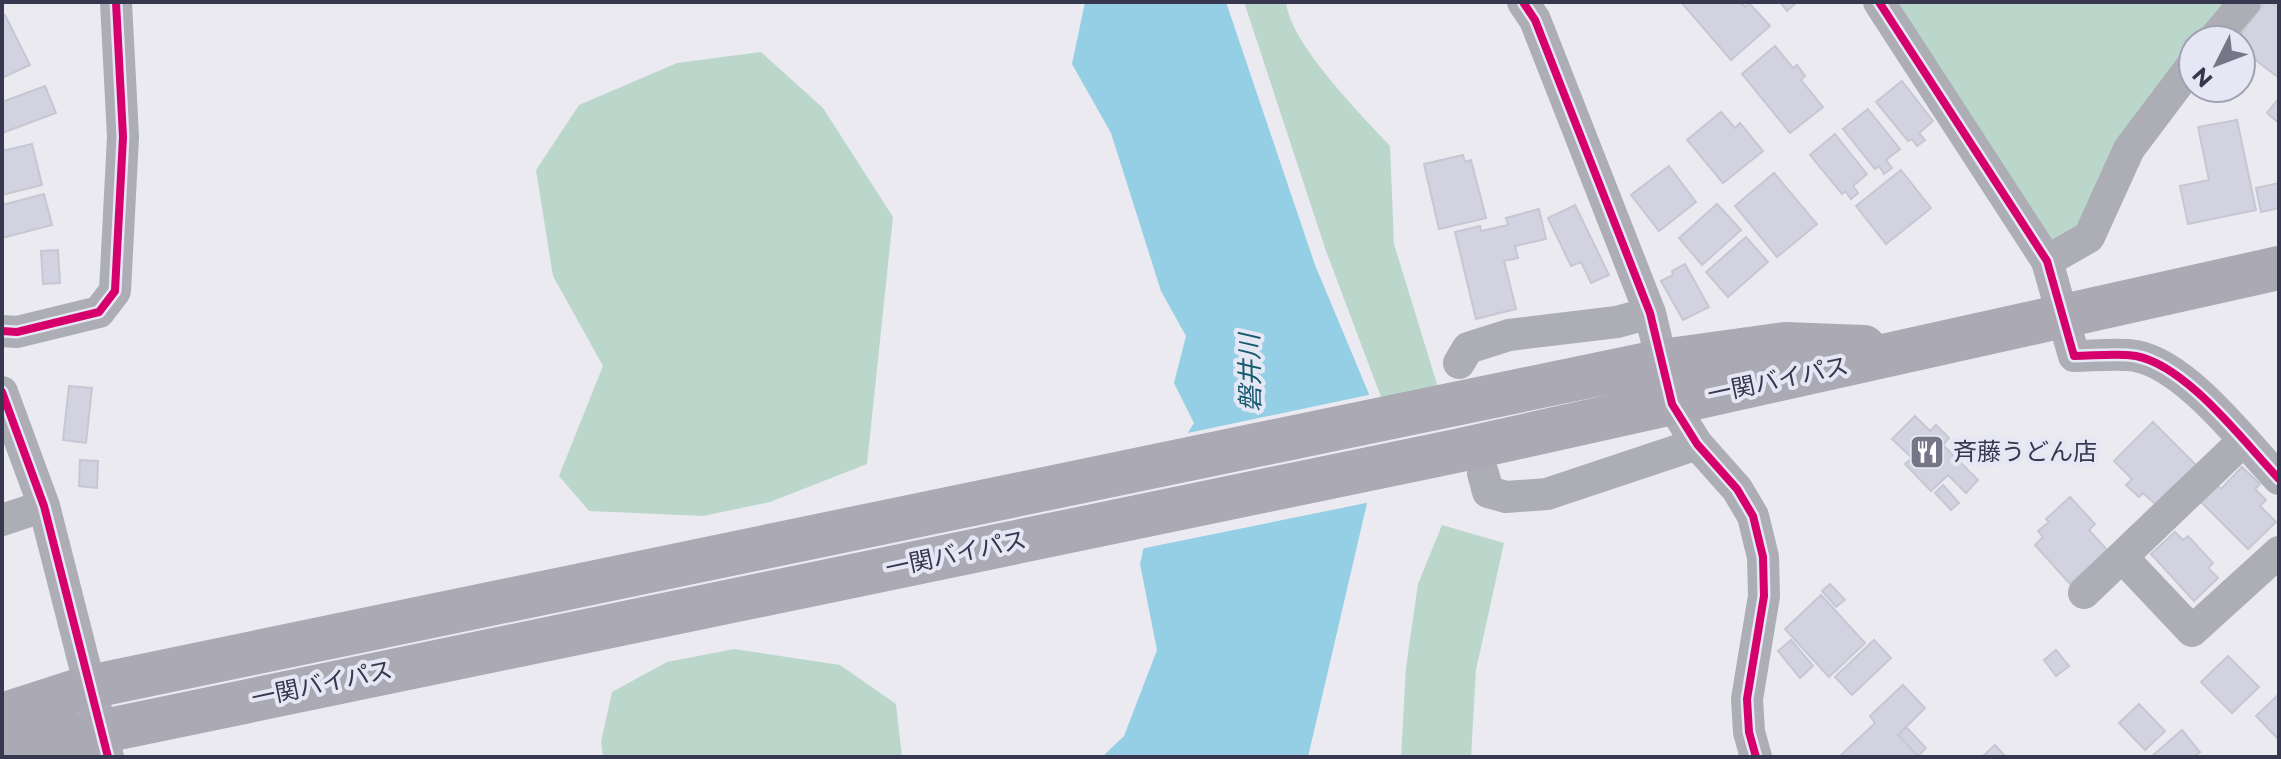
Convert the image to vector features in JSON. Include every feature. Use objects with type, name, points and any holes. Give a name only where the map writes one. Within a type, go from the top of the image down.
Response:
[{"type":"highway","name":"一関バイパス","points":[[2,752],[104,744],[241,701],[1470,462],[1672,404],[2279,268]]},
{"type":"highway","name":"一関バイパス","points":[[2,715],[89,687],[1662,361],[1785,344],[1836,344],[1910,352]]},
{"type":"street","points":[[2,331],[17,332],[99,312],[115,291],[123,137],[116,2]]},
{"type":"street","points":[[1523,2],[1535,20],[1650,313],[1672,404],[1697,444],[1737,489],[1753,516],[1763,557],[1764,596],[1747,699],[1752,744],[1773,757]]},
{"type":"street","points":[[1879,2],[2047,261],[2074,356],[2134,356],[2164,365],[2187,381],[2279,479]]},
{"type":"street","points":[[2226,24],[2245,2]]},
{"type":"street","points":[[2047,261],[2089,237],[2129,149],[2177,85]]},
{"type":"street","points":[[1459,363],[1468,348],[1509,335],[1617,322],[1650,313]]},
{"type":"street","points":[[2,392],[44,506],[104,744]]},
{"type":"street","points":[[2084,593],[2243,441]]},
{"type":"street","points":[[1470,462],[1488,492],[1506,497],[1547,494],[1697,444]]},
{"type":"street","points":[[2,520],[44,506]]},
{"type":"street","points":[[2122,557],[2192,631],[2279,552]]},
{"type":"green space","points":[[1244,2],[1286,2],[1300,38],[1313,58],[1390,146],[1394,244],[1444,407],[1409,417],[1381,397],[1326,251]]},
{"type":"green space","points":[[1897,2],[2234,2],[2214,24],[2177,24],[2177,65],[2151,93],[2083,225],[2052,243]]},
{"type":"green space","points":[[761,52],[823,108],[893,217],[867,464],[770,502],[703,516],[589,511],[559,476],[603,366],[553,276],[536,170],[579,105],[677,63]]},
{"type":"green space","points":[[1442,525],[1504,543],[1476,670],[1471,757],[1401,757],[1406,667],[1418,584]]},
{"type":"green space","points":[[734,649],[840,665],[896,704],[902,757],[603,757],[601,742],[612,692],[667,662]]},
{"type":"water","name":"磐井川","points":[[1085,2],[1226,2],[1315,265],[1384,430],[1308,757],[1102,757],[1124,736],[1157,650],[1140,564],[1159,479],[1194,423],[1174,383],[1186,336],[1161,291],[1111,133],[1072,64]]},
{"type":"pier","points":[[1373,394],[1388,431],[1371,502],[1140,549],[1156,478],[1183,434]]},
{"type":"building","points":[[1681,2],[1740,2],[1745,7],[1749,3],[1770,26],[1731,60]]},
{"type":"building","points":[[1780,2],[1797,2],[1787,11]]},
{"type":"building","points":[[2265,2],[2279,8],[2279,78],[2257,61],[2257,24],[2248,24]]},
{"type":"building","points":[[5,15],[30,65],[2,78],[2,16]]},
{"type":"building","points":[[1775,46],[1793,68],[1797,65],[1805,76],[1801,80],[1823,107],[1790,133],[1742,74]]},
{"type":"building","points":[[1902,81],[1933,121],[1919,133],[1925,140],[1917,146],[1912,139],[1908,141],[1876,102]]},
{"type":"building","points":[[45,86],[56,113],[2,133],[2,102]]},
{"type":"building","points":[[2279,98],[2279,123],[2267,113]]},
{"type":"building","points":[[1868,109],[1900,149],[1886,160],[1892,168],[1884,174],[1879,166],[1875,169],[1843,129]]},
{"type":"building","points":[[1721,112],[1735,128],[1740,123],[1763,151],[1723,183],[1687,140]]},
{"type":"building","points":[[2237,120],[2256,210],[2188,224],[2180,186],[2209,180],[2198,127]]},
{"type":"building","points":[[1835,134],[1867,174],[1853,186],[1858,193],[1851,199],[1845,191],[1842,194],[1810,155]]},
{"type":"building","points":[[32,144],[42,185],[2,195],[2,151]]},
{"type":"building","points":[[1463,155],[1465,162],[1471,160],[1486,218],[1439,229],[1424,164]]},
{"type":"building","points":[[1669,166],[1696,202],[1659,231],[1631,195]]},
{"type":"building","points":[[1901,170],[1931,208],[1886,244],[1856,206]]},
{"type":"building","points":[[1774,173],[1817,224],[1777,257],[1735,206]]},
{"type":"building","points":[[2279,183],[2279,208],[2261,212],[2256,188]]},
{"type":"building","points":[[44,194],[52,225],[2,238],[2,205]]},
{"type":"building","points":[[1717,204],[1741,230],[1702,265],[1679,238]]},
{"type":"building","points":[[1575,205],[1609,275],[1591,283],[1581,262],[1571,266],[1548,218]]},
{"type":"building","points":[[1539,209],[1546,239],[1515,246],[1518,258],[1504,261],[1516,309],[1476,319],[1455,232],[1480,226],[1481,231],[1508,225],[1506,218]]},
{"type":"building","points":[[1746,237],[1768,262],[1728,297],[1706,272]]},
{"type":"building","points":[[58,250],[60,283],[43,284],[41,251]]},
{"type":"building","points":[[1685,264],[1709,307],[1683,320],[1661,281]]},
{"type":"building","points":[[69,386],[92,388],[86,443],[63,440]]},
{"type":"building","name":"斉藤うどん店","points":[[1915,416],[1930,431],[1936,425],[1949,438],[1943,445],[1978,480],[1966,493],[1948,475],[1931,491],[1905,464],[1912,458],[1892,439]]},
{"type":"building","points":[[2153,422],[2196,465],[2155,504],[2143,493],[2139,497],[2126,485],[2132,479],[2114,461]]},
{"type":"building","points":[[80,460],[98,461],[97,488],[79,486]]},
{"type":"building","points":[[2242,467],[2260,484],[2255,489],[2266,500],[2260,506],[2276,522],[2248,549],[2199,500],[2215,484],[2221,489]]},
{"type":"building","points":[[1943,485],[1959,503],[1951,510],[1935,493]]},
{"type":"building","points":[[2070,497],[2095,524],[2089,530],[2107,550],[2070,584],[2035,545],[2043,537],[2038,531],[2049,522],[2046,519]]},
{"type":"building","points":[[2175,532],[2183,540],[2188,536],[2213,563],[2208,568],[2218,578],[2194,601],[2151,554]]},
{"type":"building","points":[[1830,584],[1845,600],[1836,607],[1822,591]]},
{"type":"building","points":[[1821,595],[1865,643],[1829,677],[1785,629]]},
{"type":"building","points":[[1791,640],[1813,666],[1800,678],[1778,651]]},
{"type":"building","points":[[1874,640],[1891,658],[1852,695],[1835,677]]},
{"type":"building","points":[[2056,650],[2069,666],[2056,676],[2044,660]]},
{"type":"building","points":[[2228,656],[2259,687],[2232,713],[2201,682]]},
{"type":"building","points":[[1903,685],[1925,708],[1898,735],[1919,757],[1839,757],[1875,723],[1870,716]]},
{"type":"building","points":[[2279,694],[2279,740],[2256,716]]},
{"type":"building","points":[[2139,704],[2165,731],[2145,750],[2119,723]]},
{"type":"building","points":[[1906,727],[1926,748],[1918,756],[1898,735]]},
{"type":"building","points":[[2182,730],[2200,752],[2194,757],[2151,757]]},
{"type":"building","points":[[1995,745],[2006,757],[1982,757]]},
{"type":"cycle path","points":[[2,331],[17,332],[99,312],[115,291],[123,137],[116,2]]},
{"type":"cycle path","points":[[1523,2],[1535,20],[1650,313],[1672,404],[1697,444],[1737,489],[1753,516],[1763,557],[1764,596],[1747,699],[1749,732],[1756,757]]},
{"type":"cycle path","points":[[1879,2],[2047,261],[2074,356],[2136,356],[2175,374],[2213,407],[2279,479]]},
{"type":"cycle path","points":[[2,392],[44,506],[108,757]]},
{"type":"place","name":"斉藤うどん店","points":[[1927,452]]}]
